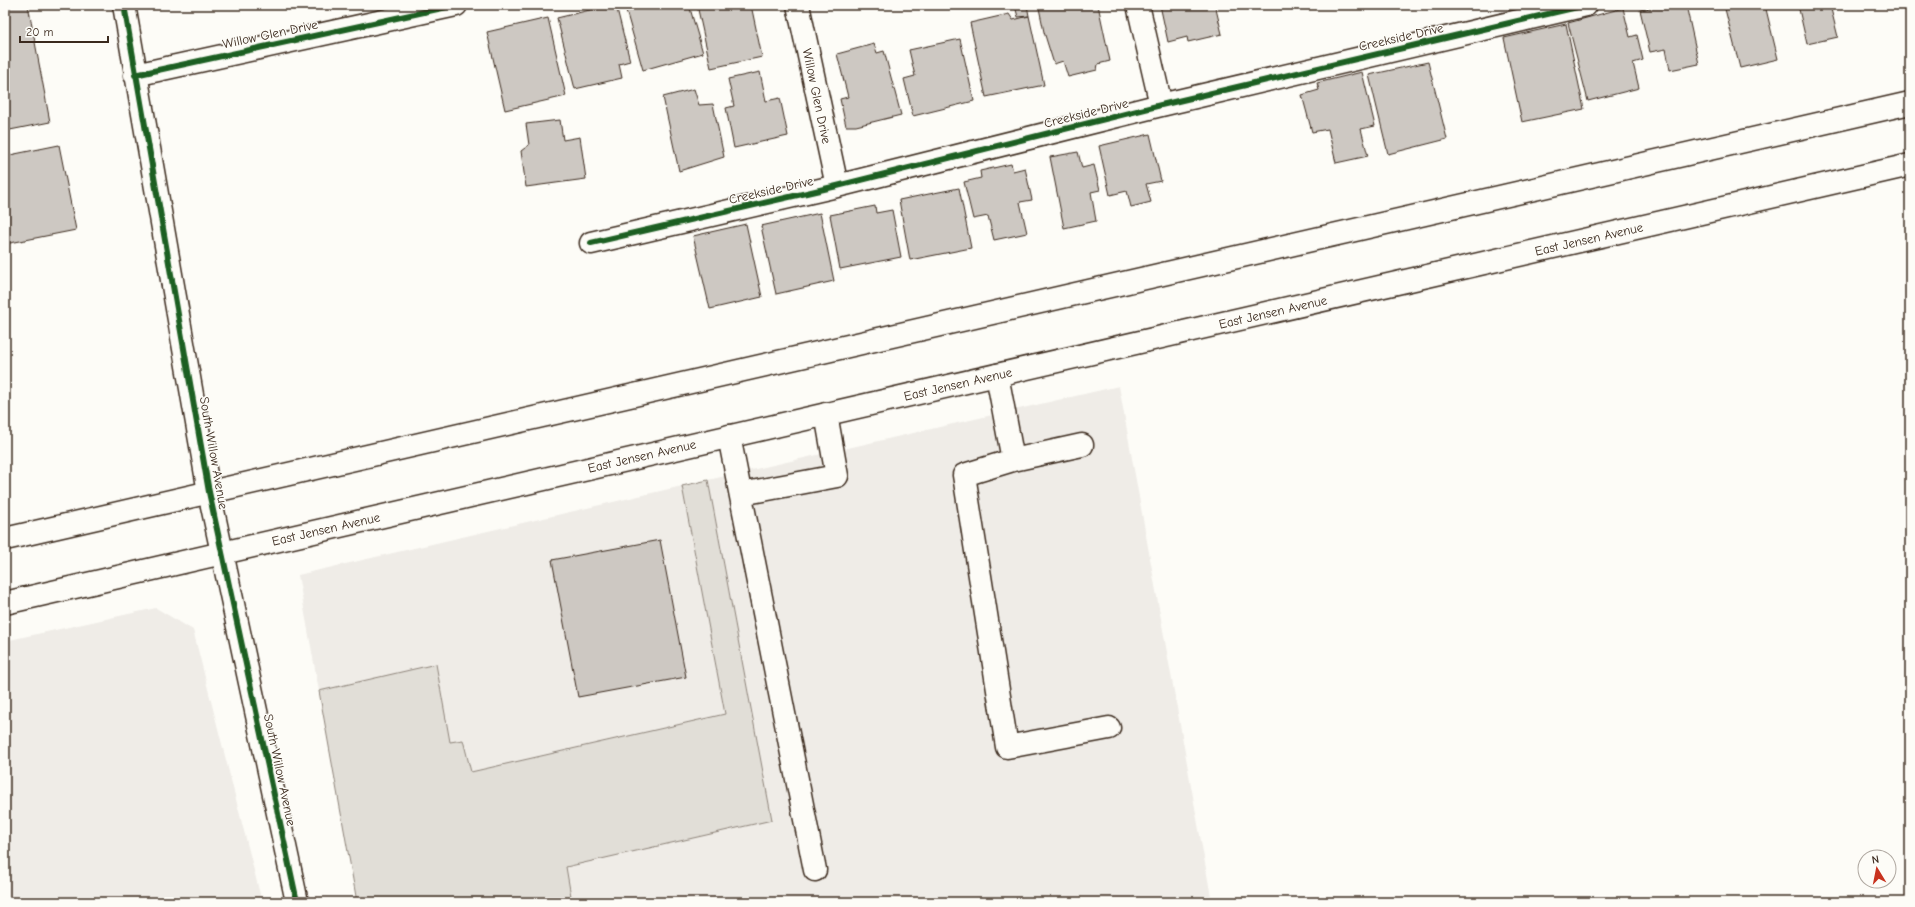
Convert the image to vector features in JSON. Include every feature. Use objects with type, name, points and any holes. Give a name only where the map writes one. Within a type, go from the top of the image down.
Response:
[{"type":"main road","name":"South Willow Avenue","points":[[124,5],[209,492],[296,902]]},
{"type":"main road","name":"Willow Glen Drive","points":[[135,75],[456,5]]},
{"type":"main road","name":"Willow Glen Drive","points":[[798,5],[837,186]]},
{"type":"main road","points":[[1138,5],[1160,105]]},
{"type":"main road","name":"Creekside Drive","points":[[591,243],[837,186],[1160,105],[1586,5]]},
{"type":"main road","points":[[5,540],[1910,103]]},
{"type":"main road","name":"East Jensen Avenue","points":[[5,603],[1910,165]]},
{"type":"main road","points":[[997,375],[1013,460]]},
{"type":"main road","points":[[741,494],[837,476],[826,414]]},
{"type":"main road","points":[[729,436],[815,870]]},
{"type":"main road","points":[[1082,445],[1013,460],[964,475],[1007,747],[1109,728]]},
{"type":"shaded area","points":[[1119,386],[1212,902],[572,902],[565,867],[772,820],[708,480]]},
{"type":"shaded area","points":[[708,480],[772,820],[566,867],[572,902],[357,902],[319,691],[436,664],[450,742],[463,740],[471,772],[725,714],[682,486]]},
{"type":"shaded area","points":[[682,486],[725,714],[471,772],[463,740],[450,743],[436,664],[319,691],[298,575]]},
{"type":"shaded area","points":[[156,608],[193,630],[262,902],[5,902],[5,641]]},
{"type":"building","points":[[5,5],[28,5],[50,122],[5,131]]},
{"type":"building","points":[[610,5],[616,5],[630,61],[619,64],[622,78],[575,89],[557,18]]},
{"type":"building","points":[[634,5],[689,5],[703,53],[643,70],[625,7]]},
{"type":"building","points":[[697,5],[751,5],[762,57],[711,68]]},
{"type":"building","points":[[1027,5],[1029,16],[1018,17],[1015,6]]},
{"type":"building","points":[[1051,5],[1098,5],[1110,61],[1098,64],[1097,70],[1068,77],[1063,61],[1054,64],[1044,32],[1039,8]]},
{"type":"building","points":[[1160,5],[1215,5],[1222,34],[1188,42],[1187,37],[1168,42]]},
{"type":"building","points":[[1655,5],[1675,5],[1676,7],[1686,5],[1699,64],[1670,70],[1666,49],[1650,52],[1640,10],[1655,7]]},
{"type":"building","points":[[1724,5],[1765,5],[1778,59],[1740,68]]},
{"type":"building","points":[[1798,5],[1830,5],[1838,37],[1807,44]]},
{"type":"building","points":[[1623,8],[1630,37],[1637,35],[1643,60],[1633,63],[1639,88],[1588,101],[1568,23]]},
{"type":"building","points":[[1009,14],[1013,20],[1029,16],[1044,85],[986,97],[970,23]]},
{"type":"building","points":[[548,18],[566,96],[505,110],[487,32]]},
{"type":"building","points":[[1566,24],[1584,109],[1522,122],[1504,38]]},
{"type":"building","points":[[960,39],[974,101],[913,116],[904,79],[915,76],[909,50]]},
{"type":"building","points":[[874,44],[877,53],[884,51],[901,115],[856,126],[846,126],[840,99],[848,97],[837,54]]},
{"type":"building","points":[[1428,62],[1447,139],[1388,154],[1369,75]]},
{"type":"building","points":[[760,72],[766,101],[780,98],[788,136],[734,148],[726,108],[734,106],[728,79]]},
{"type":"building","points":[[1362,72],[1375,126],[1361,129],[1368,156],[1336,163],[1328,129],[1312,132],[1302,95],[1319,90],[1317,83]]},
{"type":"building","points":[[694,89],[699,105],[713,104],[724,157],[679,171],[663,97]]},
{"type":"building","points":[[560,120],[563,140],[580,137],[586,179],[526,187],[521,151],[529,145],[526,124]]},
{"type":"building","points":[[1150,134],[1161,181],[1146,184],[1151,202],[1131,207],[1127,191],[1110,195],[1099,146]]},
{"type":"building","points":[[59,145],[76,230],[5,244],[5,156]]},
{"type":"building","points":[[1078,152],[1082,168],[1094,165],[1100,190],[1091,192],[1096,221],[1064,228],[1050,157]]},
{"type":"building","points":[[1011,164],[1013,171],[1025,168],[1032,200],[1020,202],[1027,233],[994,240],[988,216],[973,219],[964,182],[981,178],[980,171]]},
{"type":"building","points":[[959,188],[971,248],[910,260],[899,200]]},
{"type":"building","points":[[875,206],[876,213],[892,210],[901,257],[840,269],[830,215]]},
{"type":"building","points":[[820,213],[834,281],[776,294],[761,226]]},
{"type":"building","points":[[746,224],[762,297],[710,309],[693,236]]},
{"type":"building","points":[[660,540],[686,677],[578,697],[552,560]]},
{"type":"cycle path","points":[[124,5],[209,492],[297,902]]},
{"type":"cycle path","points":[[135,75],[456,5]]},
{"type":"cycle path","points":[[591,243],[837,186],[1161,105],[1586,5]]}]
